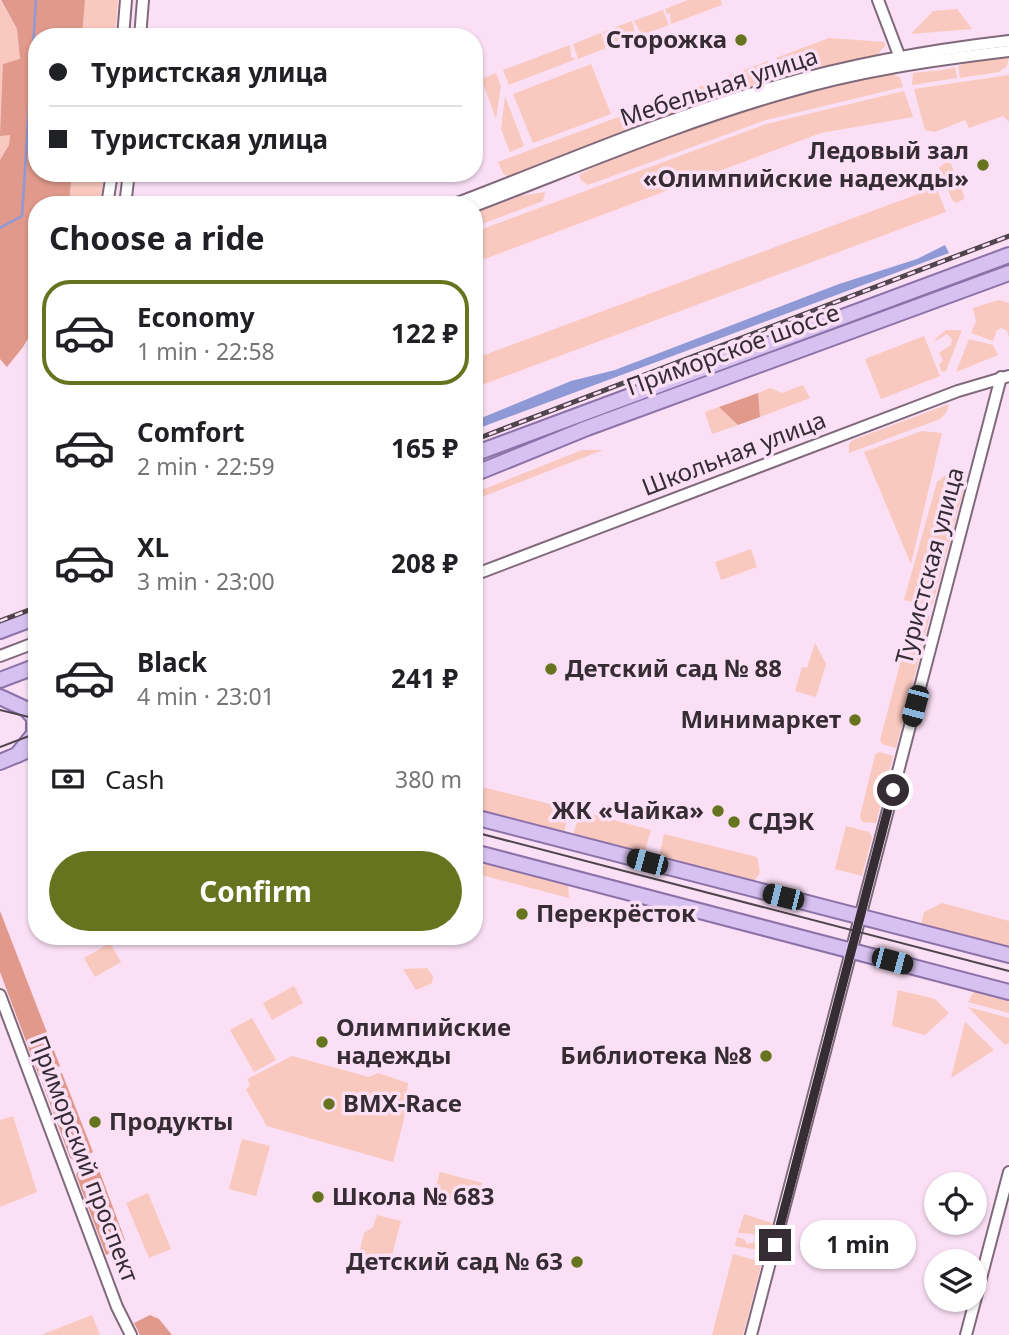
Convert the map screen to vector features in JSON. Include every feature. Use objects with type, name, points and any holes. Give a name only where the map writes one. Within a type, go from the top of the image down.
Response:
[{"type":"main road","name":"Приморское шоссе","points":[[483,451],[1009,255]]},
{"type":"main road","name":"Приморское шоссе","points":[[483,470],[613,419],[1009,273]]},
{"type":"main road","points":[[0,631],[28,620]]},
{"type":"main road","points":[[0,680],[28,669]]},
{"type":"main road","points":[[0,695],[28,700]]},
{"type":"main road","points":[[0,695],[28,712]]},
{"type":"main road","points":[[17,755],[28,743]]},
{"type":"main road","points":[[0,762],[28,751]]},
{"type":"main road","points":[[483,819],[1009,956]]},
{"type":"main road","points":[[483,854],[1009,992]]},
{"type":"street","points":[[124,28],[126,0]]},
{"type":"street","points":[[141,28],[143,0]]},
{"type":"street","points":[[878,0],[901,61]]},
{"type":"street","name":"Мебельная улица","points":[[476,196],[741,97],[819,75],[1009,41]]},
{"type":"street","name":"Мебельная улица","points":[[483,203],[753,103],[812,85],[901,61],[1009,51]]},
{"type":"street","name":"Школьная улица","points":[[483,572],[958,391],[1005,376]]},
{"type":"street","name":"Туристская улица","points":[[751,1335],[859,917],[1005,376]]},
{"type":"street","points":[[0,656],[28,645]]},
{"type":"street","name":"Приморский проспект","points":[[0,995],[114,1300],[131,1335]]},
{"type":"street","points":[[966,1335],[1009,1171]]},
{"type":"shaded area","points":[[0,0],[17,29],[20,59],[1,136],[10,134],[9,145],[0,160]]},
{"type":"shaded area","points":[[1,0],[85,0],[83,28],[28,28],[28,182],[71,182],[70,196],[28,196],[28,338],[7,367],[0,359],[0,160],[9,145],[10,135],[0,136],[3,64],[20,59],[17,29]]},
{"type":"shaded area","points":[[85,0],[118,0],[116,28],[83,28]]},
{"type":"shaded area","points":[[688,0],[721,0],[722,5],[671,24],[670,13],[667,14],[665,9]]},
{"type":"shaded area","points":[[957,9],[972,29],[911,34],[933,11]]},
{"type":"shaded area","points":[[663,10],[669,25],[642,35],[634,21]]},
{"type":"shaded area","points":[[632,21],[636,37],[611,47],[608,45],[603,32]]},
{"type":"shaded area","points":[[601,33],[606,46],[604,49],[578,59],[573,44]]},
{"type":"shaded area","points":[[829,38],[885,42],[885,46],[876,56],[791,76],[784,75],[776,58]]},
{"type":"shaded area","points":[[570,45],[571,57],[576,59],[509,85],[503,70]]},
{"type":"shaded area","points":[[1009,57],[1007,66],[999,72],[960,78],[958,66],[961,66],[961,62]]},
{"type":"shaded area","points":[[768,61],[773,77],[770,82],[705,103],[510,176],[504,175],[498,162]]},
{"type":"shaded area","points":[[591,64],[611,114],[533,143],[513,94]]},
{"type":"shaded area","points":[[955,67],[957,78],[912,85],[913,73]]},
{"type":"shaded area","points":[[496,73],[501,86],[496,119],[483,83],[484,78]]},
{"type":"shaded area","points":[[891,74],[900,77],[903,87],[766,120],[588,185],[579,175],[623,154],[723,118],[806,93]]},
{"type":"shaded area","points":[[1009,75],[1009,122],[1003,116],[969,128],[965,120],[935,132],[925,130],[914,89]]},
{"type":"shaded area","points":[[904,91],[913,117],[821,133],[483,260],[483,229],[766,124]]},
{"type":"shaded area","points":[[505,96],[524,146],[510,152],[501,129]]},
{"type":"shaded area","points":[[946,162],[951,164],[964,196],[964,199],[956,203],[952,200],[939,168]]},
{"type":"shaded area","points":[[933,179],[946,212],[483,385],[483,356],[926,191],[923,183]]},
{"type":"shaded area","points":[[71,182],[103,182],[101,196],[70,196]]},
{"type":"shaded area","points":[[545,192],[543,201],[483,224],[483,207],[493,203],[495,206],[520,196]]},
{"type":"shaded area","points":[[999,300],[1009,303],[1009,337],[1007,331],[1001,328],[997,330],[993,341],[971,333],[976,321],[973,308]]},
{"type":"shaded area","points":[[946,330],[962,330],[946,371],[942,372],[939,365],[943,360],[939,353],[951,345],[952,339],[947,334],[936,341],[935,339]]},
{"type":"shaded area","points":[[924,336],[940,376],[881,399],[865,359]]},
{"type":"shaded area","points":[[969,339],[993,345],[998,355],[956,372]]},
{"type":"shaded area","points":[[803,385],[810,398],[760,417],[758,393],[770,388],[782,393]]},
{"type":"shaded area","points":[[758,393],[760,417],[738,425],[719,407]]},
{"type":"shaded area","points":[[949,404],[940,419],[849,453],[849,444],[853,440]]},
{"type":"shaded area","points":[[719,407],[738,425],[712,434],[705,412]]},
{"type":"shaded area","points":[[922,431],[942,433],[911,564],[864,452]]},
{"type":"shaded area","points":[[582,450],[603,450],[483,497],[483,489]]},
{"type":"shaded area","points":[[946,475],[966,481],[932,606],[904,600],[937,482]]},
{"type":"shaded area","points":[[751,549],[757,567],[721,580],[715,562]]},
{"type":"shaded area","points":[[917,613],[930,616],[896,748],[882,744],[880,740],[912,618]]},
{"type":"shaded area","points":[[815,643],[826,664],[816,697],[795,691],[802,667],[807,668]]},
{"type":"shaded area","points":[[879,752],[893,756],[876,823],[862,822],[860,816],[875,755]]},
{"type":"shaded area","points":[[483,787],[570,809],[564,832],[483,811]]},
{"type":"shaded area","points":[[580,811],[651,830],[644,854],[573,835]]},
{"type":"shaded area","points":[[846,826],[869,832],[872,837],[862,876],[835,869]]},
{"type":"shaded area","points":[[664,834],[757,857],[760,872],[754,882],[659,857]]},
{"type":"shaded area","points":[[485,862],[568,884],[569,898],[483,876]]},
{"type":"shaded area","points":[[942,903],[1009,921],[1009,947],[921,925],[924,912]]},
{"type":"shaded area","points":[[0,911],[60,1066],[39,1076],[0,972]]},
{"type":"shaded area","points":[[111,945],[121,962],[95,977],[84,958]]},
{"type":"shaded area","points":[[427,968],[433,976],[432,983],[416,990],[403,969]]},
{"type":"shaded area","points":[[294,986],[303,1003],[272,1020],[263,1003]]},
{"type":"shaded area","points":[[898,990],[935,999],[949,1013],[925,1035],[892,1026]]},
{"type":"shaded area","points":[[975,990],[1009,998],[1009,1013],[968,1002]]},
{"type":"shaded area","points":[[968,1007],[1009,1018],[1009,1043],[1005,1045]]},
{"type":"shaded area","points":[[252,1018],[276,1060],[254,1072],[230,1030]]},
{"type":"shaded area","points":[[965,1022],[994,1050],[951,1078]]},
{"type":"shaded area","name":"BMX-Race","points":[[292,1056],[369,1077],[378,1073],[408,1083],[404,1119],[393,1162],[267,1126],[246,1090],[250,1085],[247,1079]]},
{"type":"shaded area","points":[[62,1073],[93,1152],[76,1161],[70,1158],[42,1082]]},
{"type":"shaded area","points":[[13,1116],[37,1192],[0,1207],[0,1120]]},
{"type":"shaded area","points":[[242,1139],[270,1146],[256,1196],[229,1189]]},
{"type":"shaded area","points":[[95,1159],[125,1240],[118,1250],[106,1255],[76,1175],[79,1168]]},
{"type":"shaded area","points":[[440,1172],[482,1183],[475,1207],[433,1196]]},
{"type":"shaded area","points":[[148,1193],[171,1249],[149,1258],[126,1203]]},
{"type":"shaded area","points":[[744,1214],[772,1223],[765,1251],[735,1246],[737,1237],[744,1239],[747,1244],[755,1242],[754,1234],[738,1233]]},
{"type":"shaded area","points":[[377,1215],[401,1221],[389,1266],[358,1258],[364,1233],[373,1227]]},
{"type":"shaded area","points":[[733,1254],[762,1262],[743,1335],[712,1335]]},
{"type":"shaded area","points":[[92,1315],[100,1335],[41,1335]]},
{"type":"shaded area","points":[[150,1315],[159,1319],[172,1335],[140,1335],[134,1323]]},
{"type":"water","points":[[945,245],[949,253],[483,427],[483,417],[571,381],[615,370],[839,284],[917,259]]},
{"type":"waterway","points":[[34,28],[36,0]]},
{"type":"waterway","points":[[0,228],[22,216],[28,123]]},
{"type":"tram line","points":[[0,710],[28,717]]},
{"type":"tram line","points":[[0,747],[28,736]]},
{"type":"tram line","points":[[483,834],[1009,971]]},
{"type":"railway","points":[[483,437],[1009,236]]},
{"type":"railway","points":[[0,621],[28,610]]},
{"type":"place","name":"Сторожка","points":[[741,40]]},
{"type":"place","name":"Ледовый зал «Олимпийские надежды»","points":[[983,165]]},
{"type":"place","name":"Детский сад № 88","points":[[551,669]]},
{"type":"place","name":"Минимаркет","points":[[855,720]]},
{"type":"place","name":"ЖК «Чайка»","points":[[718,811]]},
{"type":"place","name":"СДЭК","points":[[734,822]]},
{"type":"place","name":"Перекрёсток","points":[[522,914]]},
{"type":"place","name":"Олимпийские надежды","points":[[322,1042]]},
{"type":"place","name":"Библиотека №8","points":[[766,1056]]},
{"type":"place","name":"BMX-Race","points":[[329,1104]]},
{"type":"place","name":"Продукты","points":[[95,1122]]},
{"type":"place","name":"Школа № 683","points":[[318,1197]]},
{"type":"place","name":"Детский сад № 63","points":[[577,1262]]},
{"type":"route","points":[[775,1245],[893,790]]}]
